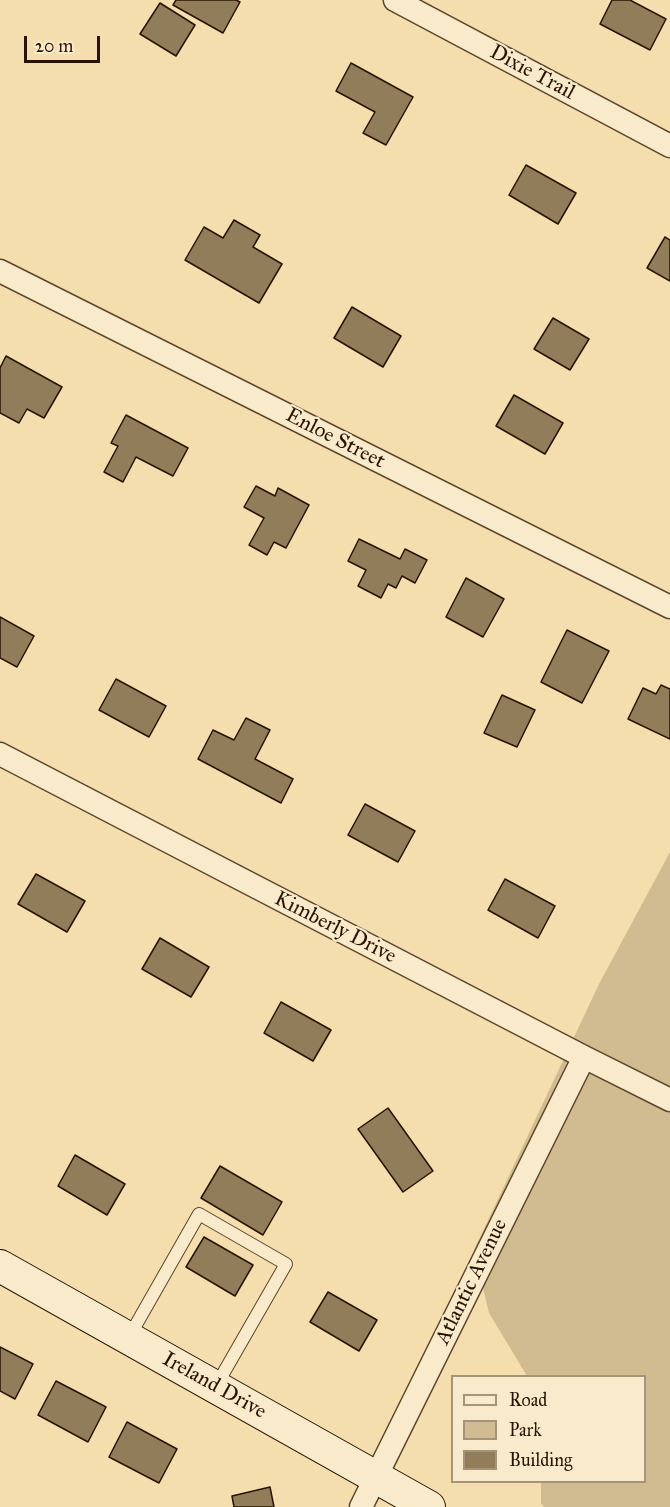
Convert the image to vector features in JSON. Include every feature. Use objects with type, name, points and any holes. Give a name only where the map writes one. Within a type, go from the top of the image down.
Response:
[{"type":"main road","name":"Ireland Drive","points":[[0,1266],[429,1507]]},
{"type":"street","name":"Dixie Trail","points":[[394,0],[670,146]]},
{"type":"street","name":"Enloe Street","points":[[0,271],[670,607]]},
{"type":"street","name":"Kimberly Drive","points":[[0,754],[670,1100]]},
{"type":"street","name":"Atlantic Avenue","points":[[361,1507],[584,1057]]},
{"type":"lane","points":[[129,1338],[199,1214],[286,1264],[216,1387]]},
{"type":"green space","points":[[670,852],[670,1507],[544,1507],[541,1503],[541,1483],[646,1483],[646,1375],[526,1375],[489,1313],[474,1250],[599,984]]},
{"type":"building","points":[[176,0],[236,0],[240,2],[223,33],[173,5]]},
{"type":"building","points":[[612,0],[630,0],[666,19],[650,50],[600,24]]},
{"type":"building","points":[[160,3],[195,25],[176,56],[140,34]]},
{"type":"building","points":[[351,63],[413,97],[386,145],[363,133],[375,112],[336,91]]},
{"type":"building","points":[[526,165],[576,193],[558,224],[509,195]]},
{"type":"building","points":[[234,220],[260,235],[253,247],[282,264],[259,303],[185,260],[204,227],[223,238]]},
{"type":"building","points":[[665,237],[670,240],[670,281],[647,268]]},
{"type":"building","points":[[352,307],[401,336],[383,367],[334,338]]},
{"type":"building","points":[[553,318],[589,339],[570,370],[534,349]]},
{"type":"building","points":[[6,356],[62,387],[44,418],[27,409],[19,423],[0,413],[0,368]]},
{"type":"building","points":[[514,395],[563,423],[545,454],[496,426]]},
{"type":"building","points":[[126,415],[188,448],[173,476],[136,457],[123,482],[104,472],[118,446],[111,443]]},
{"type":"building","points":[[256,486],[275,496],[278,488],[309,505],[286,548],[274,542],[267,555],[249,545],[264,518],[244,507]]},
{"type":"building","points":[[359,539],[400,559],[405,549],[427,560],[415,583],[402,576],[396,588],[388,584],[381,598],[358,586],[366,570],[348,561]]},
{"type":"building","points":[[466,578],[504,599],[483,637],[446,617]]},
{"type":"building","points":[[0,617],[34,636],[17,667],[0,658]]},
{"type":"building","points":[[567,630],[609,651],[582,703],[541,682]]},
{"type":"building","points":[[116,679],[166,706],[149,737],[99,710]]},
{"type":"building","points":[[661,685],[670,689],[670,739],[628,719],[643,688],[656,694]]},
{"type":"building","points":[[502,695],[535,710],[517,747],[484,733]]},
{"type":"building","points":[[246,718],[270,730],[255,759],[293,779],[281,803],[198,759],[213,730],[234,740]]},
{"type":"building","points":[[365,804],[415,831],[398,862],[348,835]]},
{"type":"building","points":[[36,874],[85,901],[67,932],[18,904]]},
{"type":"building","points":[[505,879],[555,906],[538,938],[488,910]]},
{"type":"building","points":[[160,938],[209,967],[191,997],[142,969]]},
{"type":"building","points":[[281,1002],[331,1030],[313,1061],[264,1033]]},
{"type":"building","points":[[388,1108],[433,1171],[403,1192],[358,1129]]},
{"type":"building","points":[[75,1155],[125,1184],[107,1215],[58,1186]]},
{"type":"building","points":[[220,1166],[282,1202],[263,1235],[201,1198]]},
{"type":"building","points":[[204,1237],[253,1265],[235,1296],[186,1267]]},
{"type":"building","points":[[328,1292],[377,1320],[359,1351],[310,1322]]},
{"type":"building","points":[[0,1347],[33,1364],[15,1399],[0,1391]]},
{"type":"building","points":[[56,1381],[106,1407],[88,1442],[38,1415]]},
{"type":"building","points":[[127,1422],[177,1449],[159,1483],[109,1457]]},
{"type":"building","points":[[270,1487],[274,1507],[234,1507],[232,1496]]}]
